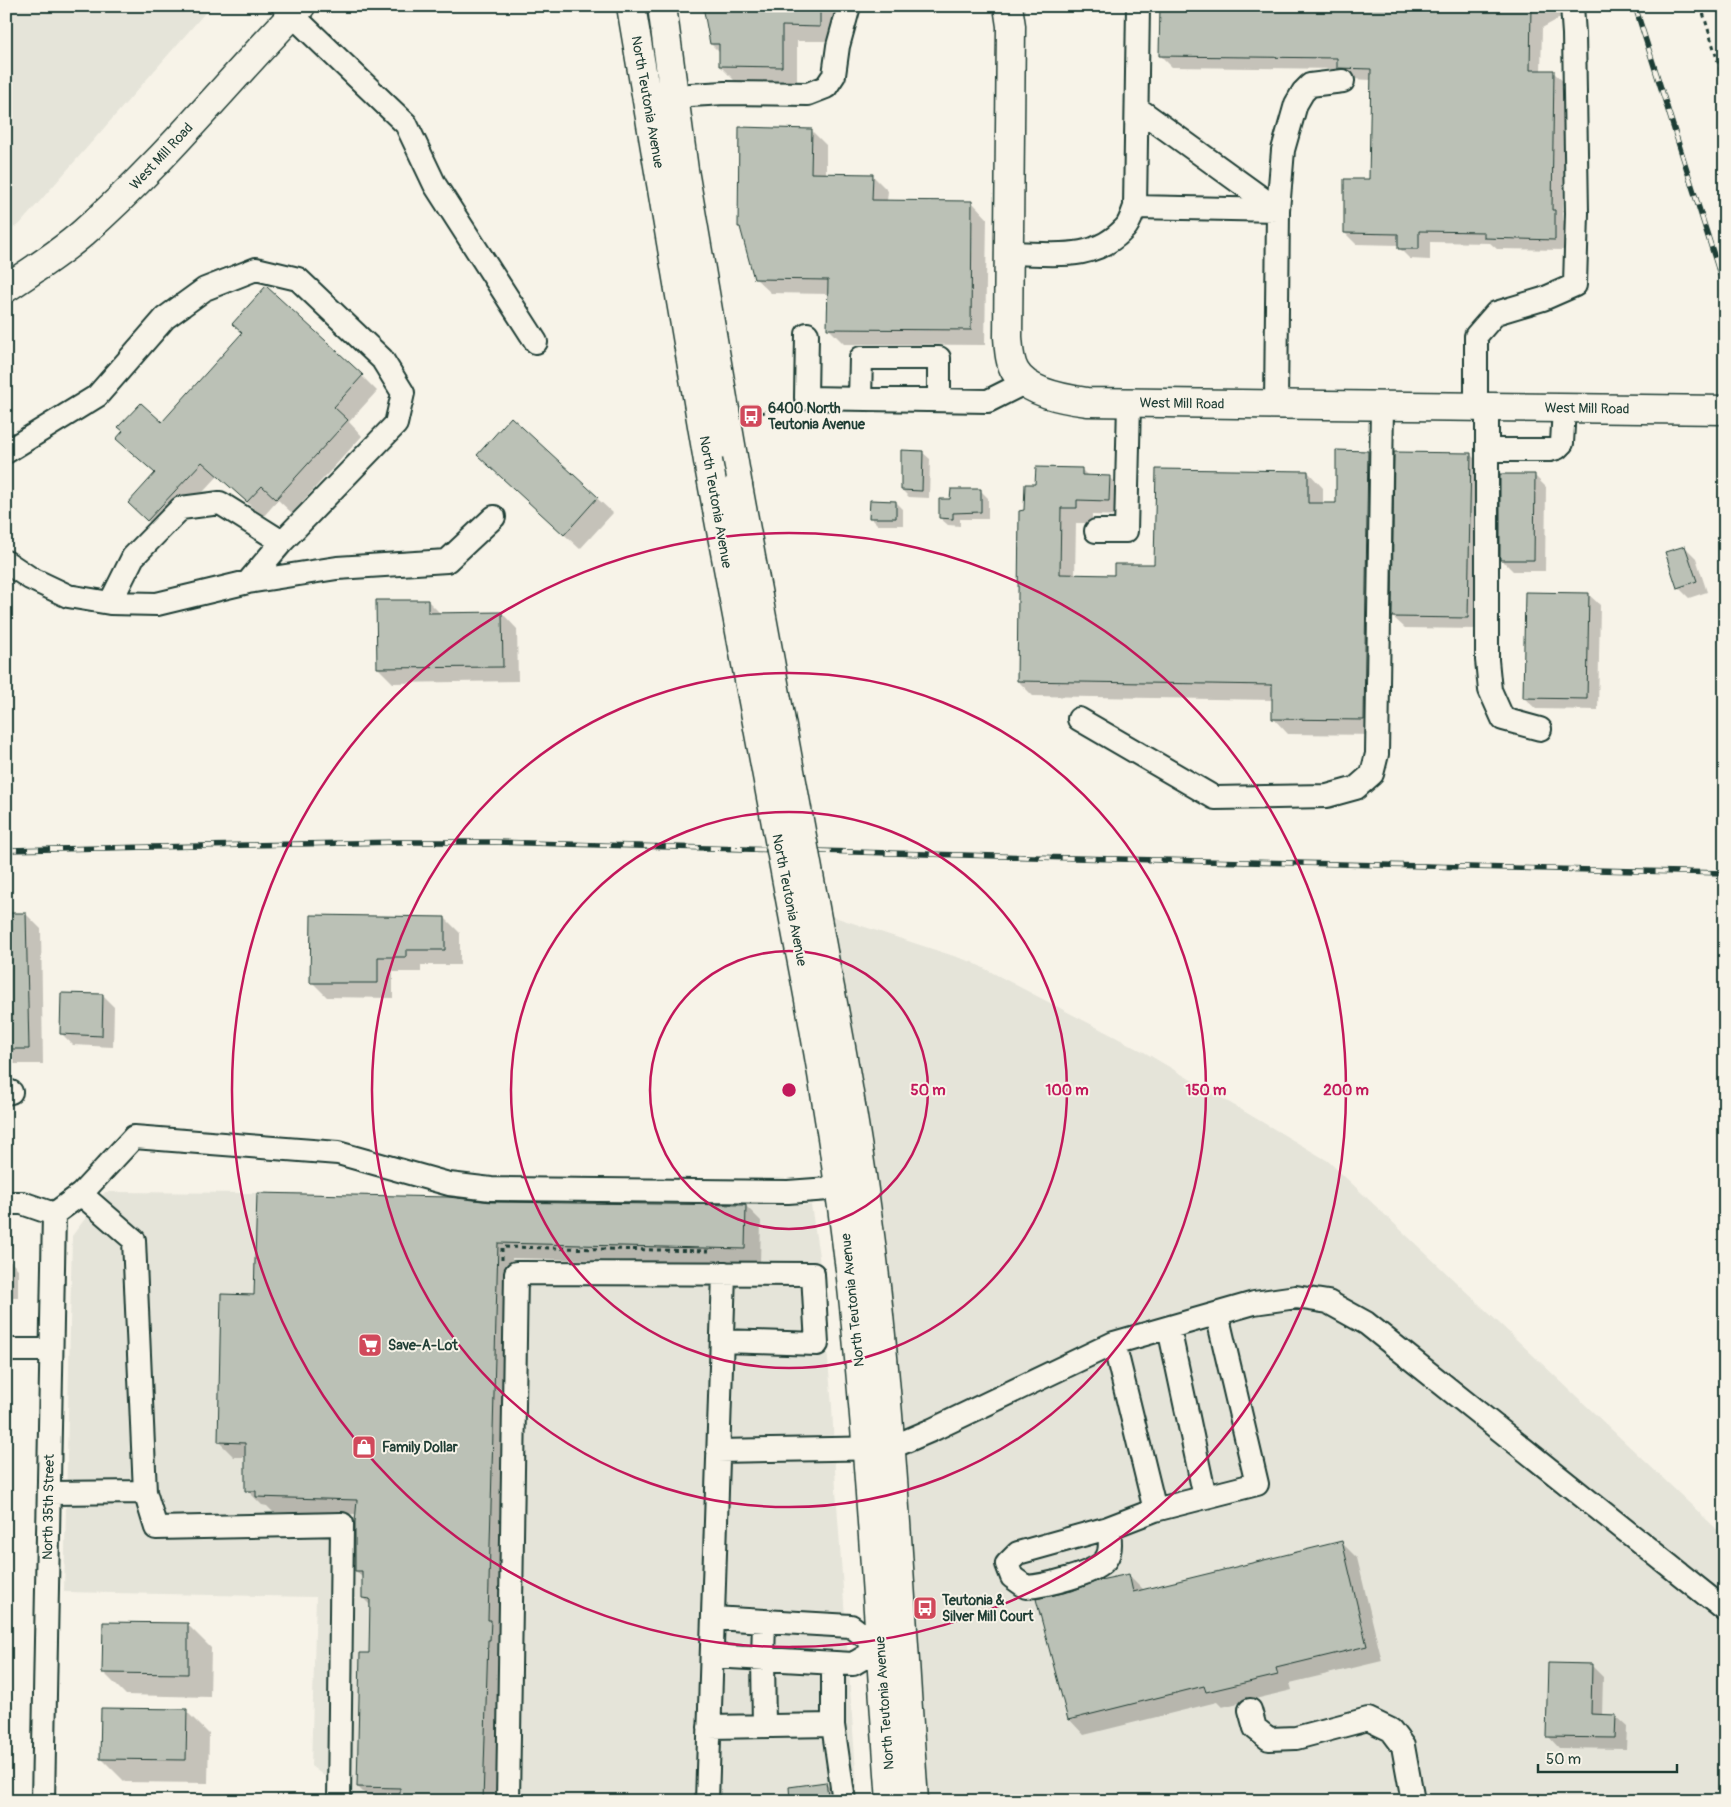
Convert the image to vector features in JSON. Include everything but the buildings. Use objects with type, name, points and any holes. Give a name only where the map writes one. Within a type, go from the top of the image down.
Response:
[{"type":"main road","name":"North Teutonia Avenue","points":[[631,6],[684,170],[738,486],[812,954]]},
{"type":"main road","name":"North Teutonia Avenue","points":[[662,6],[660,99],[708,461],[812,954],[852,1107],[852,1187],[861,1378],[878,1448],[892,1648],[914,1801]]},
{"type":"main road","points":[[1008,6],[1011,26],[1009,353],[1015,371],[1026,382]]},
{"type":"main road","name":"West Mill Road","points":[[6,288],[82,234],[126,193],[292,9]]},
{"type":"main road","name":"West Mill Road","points":[[1026,382],[1061,398],[1087,402],[1725,410]]},
{"type":"main road","name":"North Teutonia Avenue","points":[[891,1801],[892,1648]]},
{"type":"street","points":[[660,99],[725,93],[808,94],[826,87],[834,75],[838,46],[849,6]]},
{"type":"street","points":[[1009,253],[1080,254],[1103,246],[1127,227],[1135,207],[1138,6]]},
{"type":"street","points":[[1540,729],[1503,719],[1490,690],[1487,660],[1487,450],[1476,336],[1496,313],[1543,299],[1575,285],[1576,213],[1572,6]]},
{"type":"street","points":[[292,9],[406,124],[435,185],[536,342]]},
{"type":"street","points":[[1276,405],[1278,210],[1283,150],[1296,104],[1303,92],[1310,85],[1343,81]]},
{"type":"street","points":[[1136,108],[1278,210]]},
{"type":"street","points":[[1135,207],[1278,210]]},
{"type":"street","points":[[6,452],[97,396],[165,318],[205,289],[256,269],[298,279],[382,359],[403,393],[396,424],[282,542],[248,582]]},
{"type":"street","points":[[807,334],[806,398],[988,401],[1026,382]]},
{"type":"street","points":[[860,399],[861,358],[939,358],[939,400]]},
{"type":"street","points":[[1096,532],[1126,532],[1129,402]]},
{"type":"street","points":[[1079,719],[1215,798],[1327,796],[1356,788],[1372,774],[1377,754],[1382,406]]},
{"type":"street","points":[[1487,450],[1550,450],[1557,448],[1562,443],[1564,408]]},
{"type":"street","points":[[110,603],[133,556],[181,508],[220,503],[282,542]]},
{"type":"street","points":[[6,562],[30,578],[68,596],[110,603],[157,604],[248,582],[336,568],[447,561],[494,517]]},
{"type":"street","points":[[6,1203],[22,1203],[54,1214],[81,1194],[134,1137],[338,1153],[449,1184],[490,1189],[788,1192],[852,1187]]},
{"type":"street","points":[[81,1194],[134,1240],[145,1492],[156,1528],[342,1524],[339,1801]]},
{"type":"street","name":"North 35th Street","points":[[42,1801],[54,1214]]},
{"type":"street","points":[[508,1801],[516,1272],[813,1274],[817,1344],[722,1341]]},
{"type":"street","points":[[707,1801],[724,1274]]},
{"type":"street","points":[[718,1451],[878,1448],[932,1430],[1114,1343],[1254,1303],[1296,1297],[1328,1302],[1366,1323],[1725,1610]]},
{"type":"street","points":[[1108,1528],[1110,1545],[1106,1559],[1094,1570],[1039,1586],[1026,1587],[1012,1577],[1007,1564],[1018,1553],[1108,1528],[1155,1510],[1257,1484],[1217,1314]]},
{"type":"street","points":[[1169,1328],[1205,1497]]},
{"type":"street","points":[[1114,1343],[1155,1510]]},
{"type":"street","points":[[6,1350],[51,1350]]},
{"type":"street","points":[[48,1493],[145,1492]]},
{"type":"street","points":[[713,1618],[851,1626],[892,1648]]},
{"type":"street","points":[[764,1621],[764,1726]]},
{"type":"street","points":[[712,1656],[853,1664],[892,1648]]},
{"type":"street","points":[[833,1663],[833,1725],[844,1801]]},
{"type":"street","points":[[1250,1710],[1255,1728],[1269,1739],[1296,1738],[1368,1719],[1391,1730],[1403,1746],[1413,1801]]},
{"type":"street","points":[[709,1727],[833,1725]]},
{"type":"path","points":[[1701,6],[1725,85]]},
{"type":"path","points":[[753,414],[784,409],[806,398]]},
{"type":"shaded area","points":[[6,6],[211,6],[19,225],[6,231]]},
{"type":"shaded area","points":[[816,911],[972,962],[1144,1052],[1328,1161],[1725,1537],[1725,1801],[914,1801]]},
{"type":"shaded area","points":[[105,1192],[257,1193],[811,1205],[819,1256],[832,1406],[836,1490],[858,1801],[327,1801],[327,1778],[311,1766],[316,1597],[64,1592],[72,1236]]},
{"type":"railway","points":[[1635,6],[1725,290]]},
{"type":"railway","points":[[6,850],[399,842],[495,842],[1725,873]]},
{"type":"place","name":"6400 North Teutonia Avenue","points":[[751,416]]},
{"type":"place","name":"Save-A-Lot","points":[[370,1345]]},
{"type":"place","name":"Family Dollar","points":[[364,1447]]},
{"type":"place","name":"Teutonia & Silver Mill Court","points":[[925,1608]]}]
